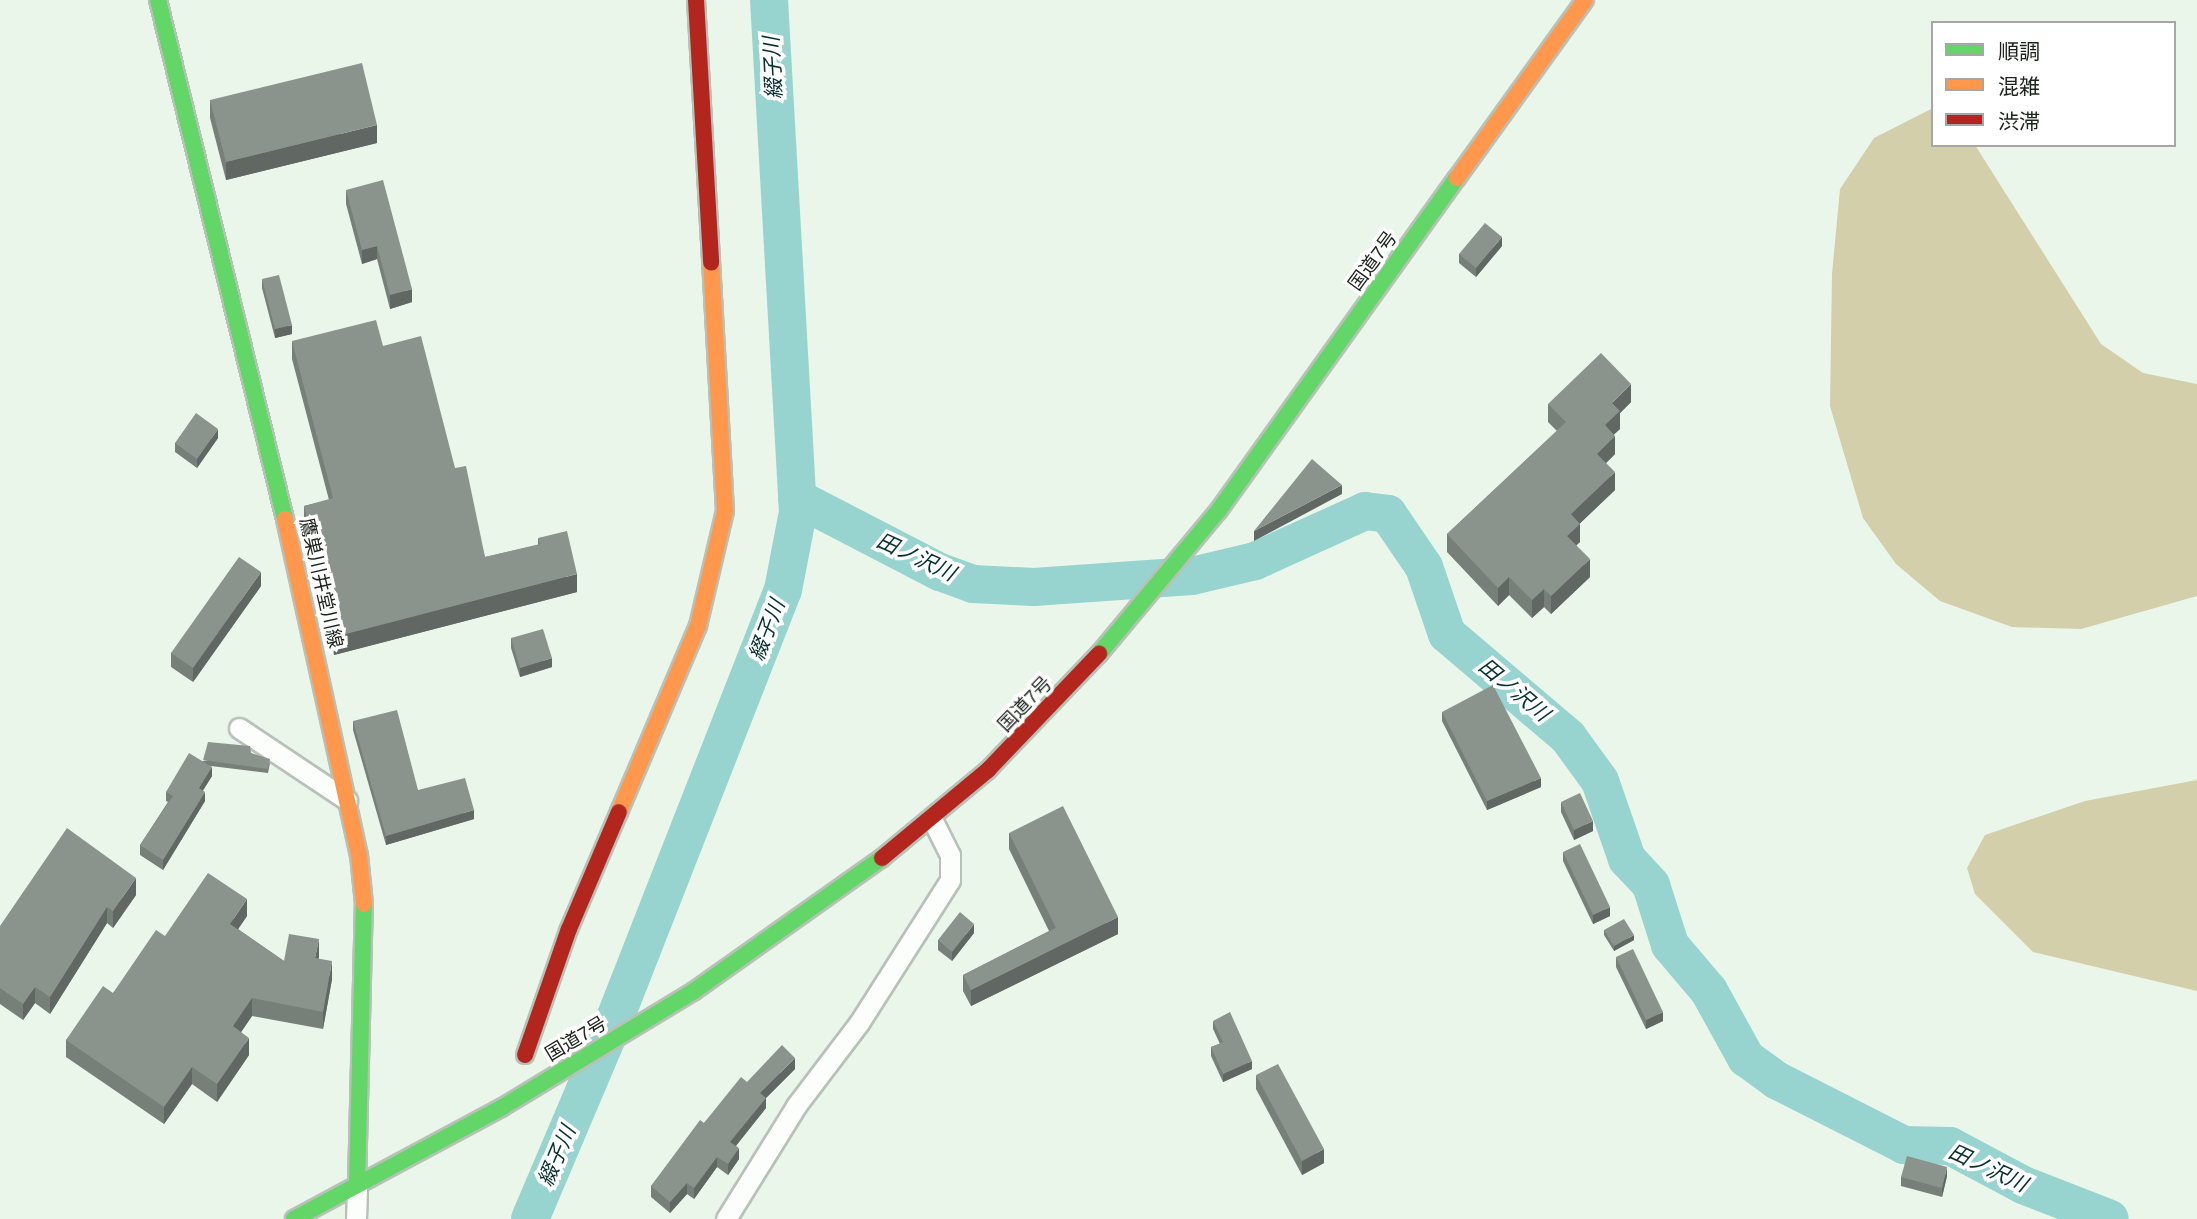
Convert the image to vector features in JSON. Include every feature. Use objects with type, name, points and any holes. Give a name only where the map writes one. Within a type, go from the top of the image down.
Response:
[{"type":"main road","name":"鷹巣川井堂川線","points":[[159,0],[306,605],[347,800],[366,923],[357,1185]]},
{"type":"main road","points":[[525,1055],[569,929],[698,625],[724,511],[696,0]]},
{"type":"main road","name":"国道7号","points":[[294,1219],[501,1108],[779,936],[932,819],[1025,736],[1188,550],[1328,363],[1585,0]]},
{"type":"street","points":[[239,729],[347,800]]},
{"type":"street","points":[[726,1219],[796,1106],[859,1023],[950,880],[950,855],[932,819]]},
{"type":"street","points":[[356,1219],[357,1185]]},
{"type":"shaded area","points":[[1931,109],[1931,147],[1976,147],[2101,344],[2143,373],[2197,384],[2197,596],[2081,629],[2012,627],[1940,601],[1896,564],[1863,518],[1830,406],[1832,274],[1840,189],[1874,138]]},
{"type":"shaded area","points":[[2197,780],[2197,991],[2033,952],[1975,894],[1967,868],[1985,835],[2085,801]]},
{"type":"building","points":[[362,63],[377,125],[226,162],[210,100]]},
{"type":"building","points":[[383,180],[412,289],[390,295],[377,246],[362,250],[346,190]]},
{"type":"building","points":[[1485,223],[1502,237],[1476,268],[1459,254]]},
{"type":"building","points":[[279,275],[292,325],[275,329],[262,279]]},
{"type":"building","points":[[376,320],[383,346],[421,336],[455,468],[466,466],[485,557],[540,544],[538,538],[567,531],[577,574],[334,637],[304,506],[333,498],[292,341]]},
{"type":"building","points":[[1601,353],[1631,384],[1612,403],[1620,411],[1605,425],[1615,436],[1597,454],[1615,472],[1571,514],[1580,524],[1567,536],[1590,559],[1551,596],[1544,589],[1532,600],[1509,577],[1498,588],[1447,534],[1566,422],[1548,404]]},
{"type":"building","points":[[196,413],[218,429],[197,459],[175,443]]},
{"type":"building","points":[[1312,459],[1342,485],[1254,531]]},
{"type":"building","points":[[239,557],[261,572],[193,668],[171,653]]},
{"type":"building","points":[[543,629],[552,658],[520,668],[511,638]]},
{"type":"building","points":[[1493,685],[1541,778],[1487,801],[1442,712]]},
{"type":"building","points":[[397,710],[418,790],[465,778],[474,810],[386,836],[353,721]]},
{"type":"building","points":[[208,742],[250,746],[251,753],[270,759],[268,769],[203,760]]},
{"type":"building","points":[[189,753],[212,767],[199,788],[205,792],[163,860],[140,845],[173,796],[166,792]]},
{"type":"building","points":[[1580,793],[1593,821],[1574,830],[1561,802]]},
{"type":"building","points":[[1063,806],[1118,917],[971,990],[963,975],[1056,928],[1009,833]]},
{"type":"building","points":[[67,828],[136,878],[113,911],[107,907],[50,997],[35,987],[23,1004],[0,988],[0,926]]},
{"type":"building","points":[[1580,844],[1610,907],[1593,915],[1563,852]]},
{"type":"building","points":[[208,873],[247,899],[230,924],[284,961],[289,934],[319,939],[315,958],[332,961],[323,1012],[252,998],[233,1026],[249,1038],[217,1084],[192,1067],[164,1107],[66,1040],[103,986],[113,993],[156,930],[165,936]]},
{"type":"building","points":[[960,912],[974,924],[952,952],[938,940]]},
{"type":"building","points":[[1624,919],[1634,935],[1614,946],[1604,930]]},
{"type":"building","points":[[1633,949],[1663,1012],[1646,1020],[1616,957]]},
{"type":"building","points":[[1230,1012],[1252,1061],[1223,1074],[1211,1047],[1223,1042],[1213,1021]]},
{"type":"building","points":[[782,1045],[795,1058],[760,1093],[766,1098],[730,1142],[739,1148],[728,1164],[717,1157],[694,1188],[687,1183],[670,1202],[651,1186],[700,1120],[704,1123],[741,1077],[747,1082]]},
{"type":"building","points":[[1278,1064],[1324,1149],[1302,1161],[1256,1075]]},
{"type":"building","points":[[1907,1156],[1947,1167],[1942,1188],[1901,1177]]},
{"type":"waterway","name":"綴子川","points":[[530,1219],[612,1026],[783,590],[798,512],[769,0]]},
{"type":"waterway","name":"田ノ沢川","points":[[797,498],[940,572],[973,584],[1034,587],[1192,576],[1255,561],[1365,511],[1388,514],[1424,567],[1447,634],[1568,737],[1600,781],[1627,859],[1651,885],[1670,945],[1709,991],[1746,1058],[1776,1080],[1904,1145],[1950,1146],[2023,1185],[2110,1219]]},
{"type":"traffic: fast","points":[[158,0],[285,519]]},
{"type":"traffic: fast","points":[[1099,654],[1219,510],[1457,178]]},
{"type":"traffic: fast","points":[[294,1219],[501,1108],[694,991],[882,858]]},
{"type":"traffic: fast","points":[[357,1185],[364,904]]},
{"type":"traffic: slow","points":[[1457,178],[1585,0]]},
{"type":"traffic: slow","points":[[619,812],[698,626],[725,511],[711,263]]},
{"type":"traffic: slow","points":[[285,519],[359,855],[364,904]]},
{"type":"traffic: jam","points":[[696,0],[711,263]]},
{"type":"traffic: jam","points":[[882,858],[988,770],[1099,654]]},
{"type":"traffic: jam","points":[[525,1055],[569,929],[619,812]]}]
